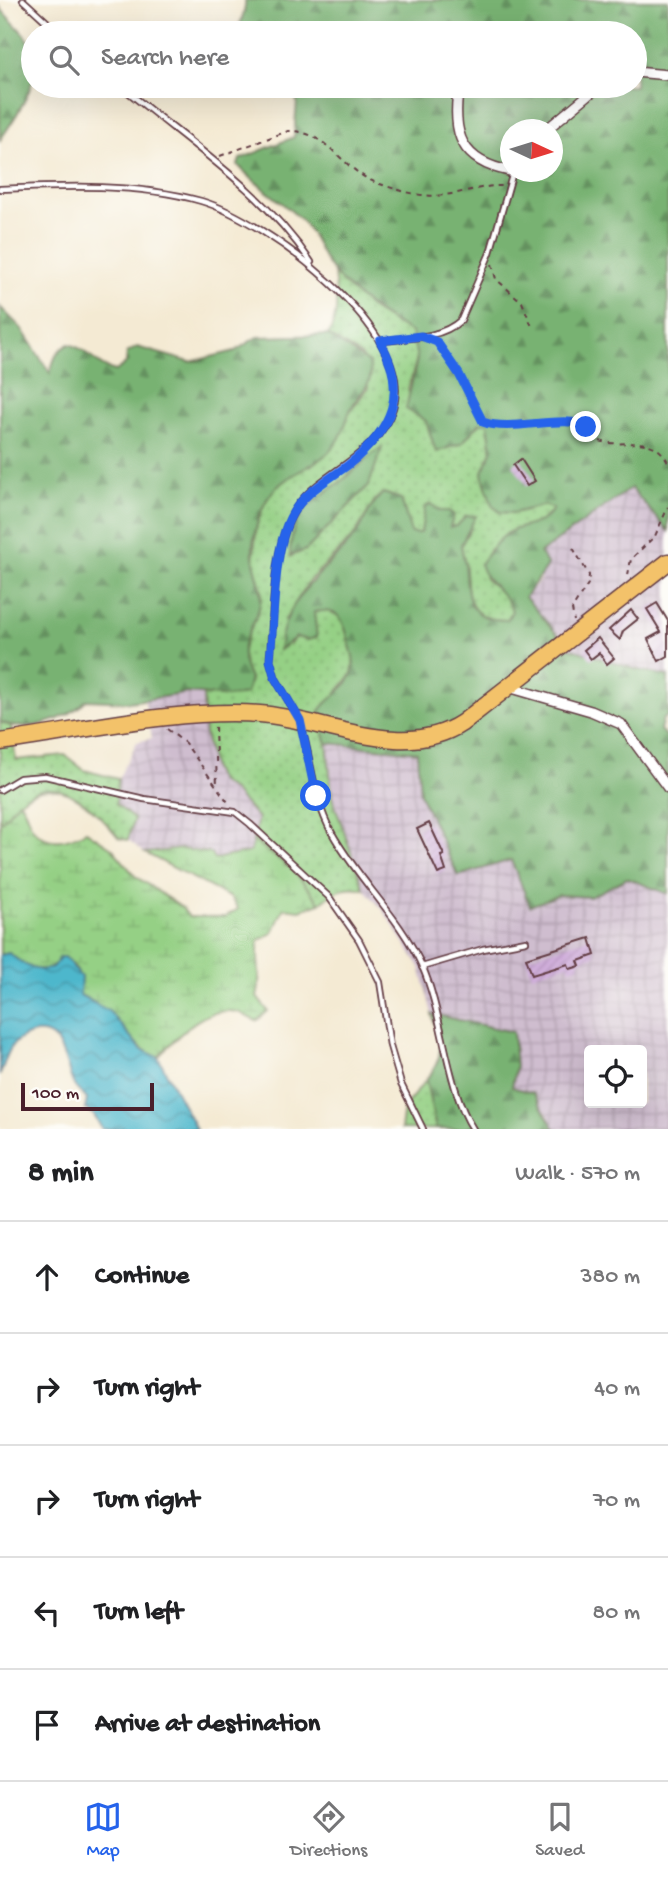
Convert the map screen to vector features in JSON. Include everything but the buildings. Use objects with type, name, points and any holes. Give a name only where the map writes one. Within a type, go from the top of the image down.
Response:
[{"type":"highway","points":[[0,742],[218,713],[300,720],[385,737],[429,738],[462,723],[668,562]]},
{"type":"street","points":[[647,73],[668,75]]},
{"type":"street","points":[[458,98],[457,120],[467,151],[481,163],[500,168]]},
{"type":"street","points":[[559,119],[585,98]]},
{"type":"street","points":[[506,687],[591,711],[621,723],[668,788]]},
{"type":"lane","points":[[23,0],[46,21]]},
{"type":"lane","points":[[135,98],[170,128],[213,158],[284,227],[380,341],[392,362],[396,378],[393,408],[385,424],[351,463],[304,496],[290,517],[282,542],[270,660],[275,678],[300,720],[312,782],[323,815],[334,835],[410,943],[422,967],[463,1106],[473,1129]]},
{"type":"lane","points":[[380,341],[445,331],[461,320],[490,253],[509,182]]},
{"type":"lane","points":[[0,188],[109,189],[151,192],[202,201],[223,209],[314,265]]},
{"type":"lane","points":[[0,790],[20,778],[36,775],[144,799],[235,812],[328,897],[359,940],[380,982],[390,1046],[401,1084],[424,1129]]},
{"type":"lane","points":[[422,967],[483,948],[526,941]]},
{"type":"path","points":[[213,158],[288,131],[300,131],[319,138],[358,174],[408,192],[445,195],[494,185],[508,186]]},
{"type":"path","points":[[490,253],[496,279],[522,302],[533,328]]},
{"type":"path","points":[[421,336],[437,342],[442,348],[483,422],[537,426],[575,421],[586,427],[596,440],[636,442],[654,446],[668,462]]},
{"type":"path","points":[[633,589],[628,573],[631,559],[654,537],[664,522],[668,507]]},
{"type":"path","points":[[573,548],[589,575],[588,584],[572,609],[573,620],[580,630]]},
{"type":"path","points":[[217,787],[214,738],[218,713]]},
{"type":"path","points":[[151,721],[185,743],[235,812]]},
{"type":"shaded area","points":[[632,488],[668,531],[668,676],[635,669],[569,648],[525,597],[540,580],[540,553]]},
{"type":"shaded area","points":[[189,693],[203,694],[205,734],[213,770],[219,781],[233,791],[259,818],[250,852],[214,859],[181,849],[145,853],[128,840],[133,819],[116,804],[118,779],[137,742],[152,738],[144,699]]},
{"type":"shaded area","points":[[327,743],[417,752],[420,794],[511,860],[530,905],[559,895],[590,897],[627,878],[668,894],[668,1129],[555,1129],[547,1113],[512,1087],[516,1067],[513,1032],[432,1014],[420,967],[383,910],[364,889],[332,797]]},
{"type":"green space","points":[[245,0],[668,0],[668,531],[631,488],[540,553],[548,565],[525,597],[569,648],[635,669],[668,676],[668,716],[663,719],[660,730],[668,738],[668,894],[627,878],[590,897],[559,895],[530,906],[511,860],[458,876],[420,794],[417,752],[327,743],[320,723],[320,711],[346,685],[353,670],[353,658],[343,622],[330,612],[314,612],[317,637],[308,640],[296,637],[279,650],[282,631],[296,601],[353,538],[378,498],[383,493],[401,499],[411,533],[421,533],[425,507],[431,504],[440,511],[449,511],[454,515],[450,527],[457,526],[466,516],[476,516],[461,545],[470,601],[473,608],[485,617],[507,620],[512,611],[509,604],[480,564],[511,531],[541,521],[553,509],[545,505],[514,513],[500,512],[492,505],[482,474],[492,451],[488,423],[480,423],[462,443],[436,452],[426,421],[406,409],[417,359],[412,333],[380,314],[352,292],[325,261],[305,225],[238,165],[240,159],[294,137],[295,98],[647,98],[647,21],[241,21]]},
{"type":"green space","points":[[0,7],[21,30],[21,98],[25,98],[0,140]]},
{"type":"green space","points":[[334,273],[373,310],[412,333],[417,358],[408,389],[417,414],[426,421],[436,452],[462,443],[480,423],[488,423],[492,451],[483,474],[492,505],[500,512],[514,513],[545,505],[554,509],[541,521],[509,533],[489,550],[485,579],[508,597],[513,611],[507,620],[485,617],[473,608],[470,601],[461,545],[470,529],[423,522],[421,533],[411,533],[401,499],[383,493],[375,500],[354,536],[310,580],[285,620],[290,644],[296,637],[308,640],[314,612],[325,610],[338,615],[347,625],[354,658],[352,674],[335,695],[320,723],[327,743],[332,797],[364,889],[351,887],[340,890],[320,903],[293,870],[253,841],[258,818],[233,791],[219,781],[213,770],[205,734],[203,694],[212,694],[250,679],[245,669],[242,649],[259,608],[262,592],[253,560],[257,525],[264,504],[279,482],[305,468],[368,388],[362,356],[328,335],[336,313]],"holes":[[[365,458],[369,485],[306,550],[291,556],[345,478]]]},
{"type":"green space","points":[[0,307],[21,328],[50,373],[58,353],[69,344],[76,346],[103,366],[116,371],[126,363],[127,353],[137,347],[190,362],[235,351],[257,337],[328,335],[369,363],[369,381],[353,405],[336,444],[328,453],[279,485],[261,511],[253,548],[261,598],[243,648],[245,667],[250,679],[246,694],[228,697],[189,693],[129,702],[86,700],[68,714],[46,723],[22,726],[0,722]]},
{"type":"green space","points":[[382,447],[369,485],[306,550],[290,556],[294,528],[305,510]]},
{"type":"green space","points":[[0,722],[11,726],[16,760],[65,755],[84,770],[118,779],[116,804],[134,819],[128,840],[119,838],[99,816],[74,796],[47,789],[33,792],[19,802],[0,823]]},
{"type":"green space","points":[[19,801],[32,828],[41,836],[60,840],[86,831],[112,848],[135,876],[182,908],[189,917],[225,917],[238,909],[231,898],[145,853],[181,849],[211,853],[214,859],[250,852],[253,841],[293,870],[320,903],[300,910],[284,908],[273,932],[259,941],[257,997],[268,1011],[257,1021],[240,1013],[213,1013],[192,1024],[158,1057],[138,1045],[102,1010],[80,995],[77,970],[65,957],[46,970],[27,968],[9,953],[0,955],[0,823]]},
{"type":"green space","points":[[432,1014],[513,1032],[516,1067],[512,1087],[533,1093],[555,1129],[436,1129],[426,1080],[437,1063],[440,1049]]},
{"type":"green space","points":[[426,1080],[436,1129],[401,1129],[404,1107]]},
{"type":"water","points":[[9,953],[29,966],[43,970],[55,964],[60,957],[65,957],[81,977],[80,995],[109,1011],[141,1049],[158,1057],[196,1129],[102,1129],[94,1115],[85,1109],[87,1099],[75,1087],[57,1042],[42,1033],[31,1034],[13,1045],[0,1075],[0,955]]},
{"type":"route","points":[[316,796],[300,720],[275,678],[270,660],[282,542],[290,517],[304,496],[351,463],[385,424],[393,408],[396,378],[392,362],[380,341],[421,336],[437,342],[464,383],[479,418],[489,425],[537,426],[575,421],[586,427]]}]
